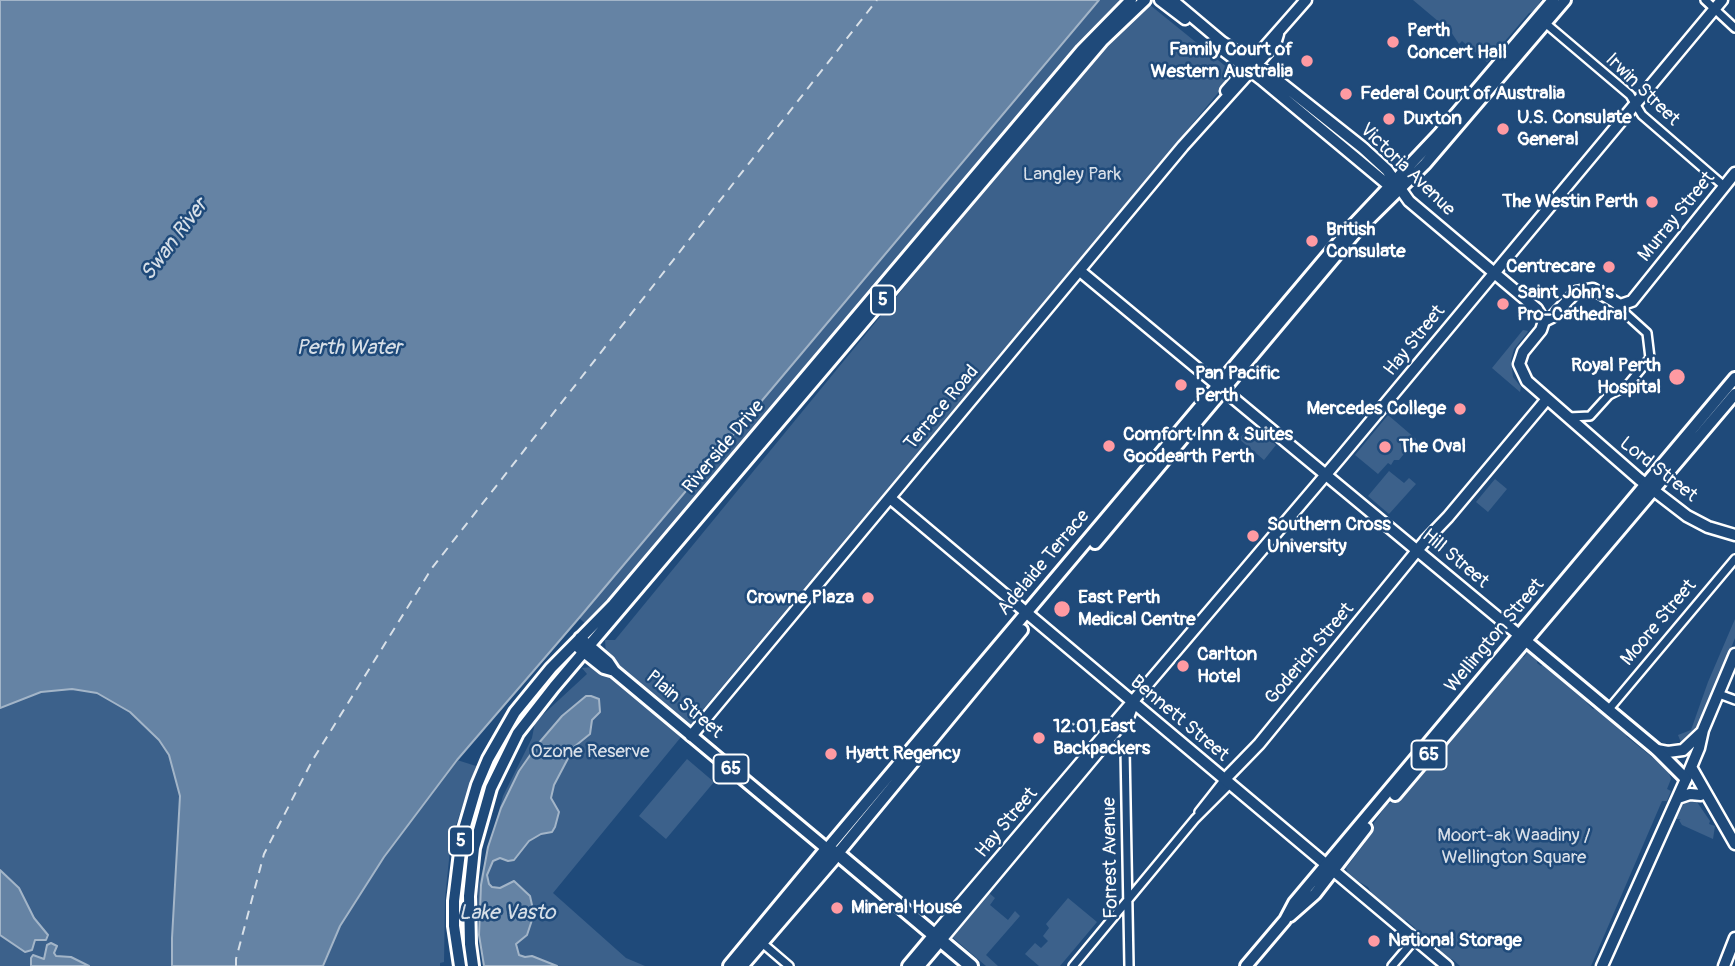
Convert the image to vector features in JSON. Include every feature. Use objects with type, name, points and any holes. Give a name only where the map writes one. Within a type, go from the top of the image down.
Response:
[{"type":"highway","name":"Plain Street","points":[[833,854],[935,940],[971,966]]},
{"type":"highway","name":"Adelaide Terrace","points":[[741,966],[833,854]]},
{"type":"highway","name":"Adelaide Terrace","points":[[730,966],[833,854]]},
{"type":"highway","name":"Plain Street","points":[[935,940],[960,966]]},
{"type":"main road","name":"Riverside Drive","points":[[460,966],[454,926],[454,891],[462,836],[477,785],[488,759],[515,712],[534,687],[613,605],[1082,50],[1131,0]]},
{"type":"main road","name":"Riverside Drive","points":[[473,966],[469,914],[471,872],[479,827],[491,788],[518,733],[567,671],[1102,41],[1145,0]]},
{"type":"main road","name":"Victoria Avenue","points":[[1160,0],[1363,148],[1387,170],[1395,187],[1409,201],[1537,309],[1545,321]]},
{"type":"main road","name":"Victoria Avenue","points":[[1172,0],[1251,66]]},
{"type":"main road","name":"Terrace Road","points":[[691,736],[1220,103],[1222,96],[1306,0]]},
{"type":"main road","points":[[1541,21],[1552,0]]},
{"type":"main road","points":[[1541,21],[1565,0]]},
{"type":"main road","name":"Hay Street","points":[[908,966],[935,940],[1129,715],[1133,703],[1722,0]]},
{"type":"main road","name":"Adelaide Terrace","points":[[833,854],[1221,387],[1395,187],[1425,164],[1541,21]]},
{"type":"main road","name":"Murray Street","points":[[1614,303],[1624,305],[1632,301],[1735,173]]},
{"type":"main road","name":"Hill Street","points":[[1080,271],[1609,709],[1657,750],[1704,797]]},
{"type":"main road","points":[[1569,418],[1527,381],[1519,364],[1523,352],[1545,321],[1552,317],[1570,296],[1582,289],[1598,291],[1614,303]]},
{"type":"main road","name":"Wellington Street","points":[[1246,966],[1285,920],[1311,898],[1330,867],[1373,820],[1649,487],[1735,378]]},
{"type":"main road","name":"Wellington Street","points":[[1649,487],[1735,394]]},
{"type":"main road","name":"Goderich Street","points":[[1227,781],[1250,760],[1252,752],[1395,579],[1403,576],[1448,517],[1547,399]]},
{"type":"main road","name":"Lord Street","points":[[1569,418],[1687,516],[1733,534]]},
{"type":"main road","name":"Bennett Street","points":[[890,498],[1447,966]]},
{"type":"main road","points":[[567,671],[586,664],[609,667],[602,650],[604,630]]},
{"type":"main road","name":"Plain Street","points":[[577,641],[833,854]]},
{"type":"main road","points":[[1602,966],[1678,798],[1735,654]]},
{"type":"main road","points":[[1657,750],[1683,750],[1703,730]]},
{"type":"main road","name":"Hill Street","points":[[1691,767],[1704,797],[1735,844]]},
{"type":"main road","points":[[1664,825],[1663,820],[1678,782],[1675,768]]},
{"type":"main road","points":[[1678,798],[1687,794],[1704,797]]},
{"type":"main road","points":[[450,966],[454,926]]},
{"type":"main road","points":[[1724,966],[1735,938]]},
{"type":"main road","name":"Hay Street","points":[[919,966],[935,940]]},
{"type":"main road","points":[[1729,966],[1735,952]]},
{"type":"street","points":[[1705,0],[1735,28]]},
{"type":"street","name":"Irwin Street","points":[[1541,21],[1630,95],[1642,115],[1724,186]]},
{"type":"street","points":[[1569,418],[1590,416],[1609,395],[1628,386],[1650,358],[1647,333],[1614,303]]},
{"type":"street","name":"Moore Street","points":[[1609,709],[1735,559]]},
{"type":"street","points":[[1718,694],[1735,700]]},
{"type":"street","name":"Forrest Avenue","points":[[1125,749],[1129,966]]},
{"type":"street","name":"Goderich Street","points":[[1073,966],[1227,781]]},
{"type":"street","points":[[1392,966],[1415,939]]},
{"type":"street","points":[[761,943],[789,966]]},
{"type":"green space","points":[[1099,0],[1123,0],[1095,27],[620,591],[587,625],[579,618]]},
{"type":"green space","points":[[1413,0],[1541,0],[1535,11],[1529,13],[1500,47],[1500,51],[1487,62],[1462,41],[1459,44],[1451,32]]},
{"type":"green space","name":"Langley Park","points":[[1150,5],[1229,69],[1228,81],[690,725],[683,724],[611,661],[606,653],[605,640],[615,640],[1034,129],[1111,39]]},
{"type":"green space","points":[[1523,330],[1528,331],[1514,349],[1511,360],[1513,377],[1521,387],[1520,392],[1492,368]]},
{"type":"green space","name":"The Oval","points":[[1388,415],[1416,439],[1399,460],[1394,460],[1391,465],[1388,463],[1378,474],[1355,455]]},
{"type":"green space","points":[[1251,425],[1276,445],[1264,460],[1239,439]]},
{"type":"green space","points":[[1389,471],[1404,483],[1409,478],[1416,484],[1389,514],[1368,496]]},
{"type":"green space","points":[[1495,479],[1507,489],[1488,512],[1476,502]]},
{"type":"green space","points":[[1735,619],[1735,638],[1700,726],[1691,739],[1682,745],[1678,735],[1691,730]]},
{"type":"green space","name":"Moort-ak Waadiny / Wellington Square","points":[[1532,649],[1539,655],[1537,663],[1541,666],[1550,665],[1584,694],[1593,709],[1600,707],[1629,733],[1626,736],[1668,770],[1671,779],[1667,789],[1671,791],[1667,801],[1662,801],[1591,966],[1460,966],[1452,959],[1447,960],[1413,930],[1415,928],[1406,920],[1403,922],[1377,903],[1368,887],[1349,876],[1346,868],[1365,843],[1362,834],[1373,829],[1387,804],[1393,802],[1395,795],[1406,791],[1427,760],[1430,762],[1437,754],[1450,732],[1457,732],[1455,727],[1514,658],[1524,657]]},
{"type":"green space","name":"Ozone Reserve","points":[[592,667],[607,674],[681,737],[553,893],[626,958],[645,966],[484,966],[473,905],[503,796],[532,738],[535,722],[587,674],[582,668]]},
{"type":"green space","points":[[72,689],[97,693],[130,712],[159,740],[169,755],[180,796],[172,966],[0,966],[0,708],[41,691]]},
{"type":"green space","points":[[687,759],[714,782],[666,839],[639,816]]},
{"type":"green space","points":[[457,760],[476,766],[451,840],[445,899],[444,962],[440,963],[440,966],[324,966],[340,926],[384,857]]},
{"type":"green space","points":[[1685,800],[1697,802],[1710,821],[1709,824],[1715,826],[1713,839],[1682,825],[1679,820],[1681,819],[1676,819]]},
{"type":"green space","points":[[989,893],[995,898],[990,905],[1008,920],[1015,911],[1020,916],[986,955],[998,966],[986,966],[952,937]]},
{"type":"green space","points":[[1068,898],[1097,922],[1060,966],[1039,966],[1025,954],[1035,943],[1041,948],[1048,941],[1043,936],[1049,928],[1046,924]]},
{"type":"water","name":"Perth Water","points":[[0,0],[1099,0],[457,760],[384,857],[340,926],[323,966],[172,966],[180,796],[169,755],[159,740],[130,712],[97,693],[72,689],[41,692],[0,708]]},
{"type":"water","name":"Lake Vasto","points":[[586,696],[599,699],[600,712],[592,720],[590,734],[574,747],[554,785],[551,798],[559,812],[555,827],[552,832],[541,834],[529,841],[514,860],[500,858],[493,861],[487,875],[492,887],[500,888],[514,881],[530,896],[534,914],[527,935],[516,944],[519,955],[532,956],[557,966],[484,966],[479,935],[481,885],[488,847],[501,808],[519,771],[538,744],[562,716]]},
{"type":"water","points":[[0,870],[19,888],[34,918],[48,935],[46,940],[35,940],[32,950],[25,952],[0,935]]},
{"type":"water","points":[[51,943],[57,946],[54,953],[56,956],[71,957],[89,966],[31,966],[33,955],[44,959],[47,945]]},
{"type":"ferry route","points":[[236,966],[264,854],[312,761],[432,568],[877,0]]},
{"type":"place","name":"Perth Concert Hall","points":[[1393,42]]},
{"type":"place","name":"Family Court of Western Australia","points":[[1307,61]]},
{"type":"place","name":"Federal Court of Australia","points":[[1346,94]]},
{"type":"place","name":"Duxton","points":[[1389,119]]},
{"type":"place","name":"U.S. Consulate General","points":[[1503,129]]},
{"type":"place","name":"The Westin Perth","points":[[1652,202]]},
{"type":"place","name":"British Consulate","points":[[1312,241]]},
{"type":"place","name":"Centrecare","points":[[1609,267]]},
{"type":"place","name":"Saint John's Pro-Cathedral","points":[[1503,304]]},
{"type":"place","name":"Royal Perth Hospital","points":[[1677,377]]},
{"type":"place","name":"Pan Pacific Perth","points":[[1181,385]]},
{"type":"place","name":"Mercedes College","points":[[1460,409]]},
{"type":"place","name":"Comfort Inn & Suites Goodearth Perth","points":[[1109,446]]},
{"type":"place","name":"The Oval","points":[[1385,447]]},
{"type":"place","name":"Southern Cross University","points":[[1253,536]]},
{"type":"place","name":"Crowne Plaza","points":[[868,598]]},
{"type":"place","name":"East Perth Medical Centre","points":[[1062,609]]},
{"type":"place","name":"Carlton Hotel","points":[[1183,666]]},
{"type":"place","name":"12:01 East Backpackers","points":[[1039,738]]},
{"type":"place","name":"Hyatt Regency","points":[[831,754]]},
{"type":"place","name":"Mineral House","points":[[837,908]]},
{"type":"place","name":"National Storage","points":[[1374,941]]},
{"type":"water label","name":"Swan River","points":[[175,240]]}]
